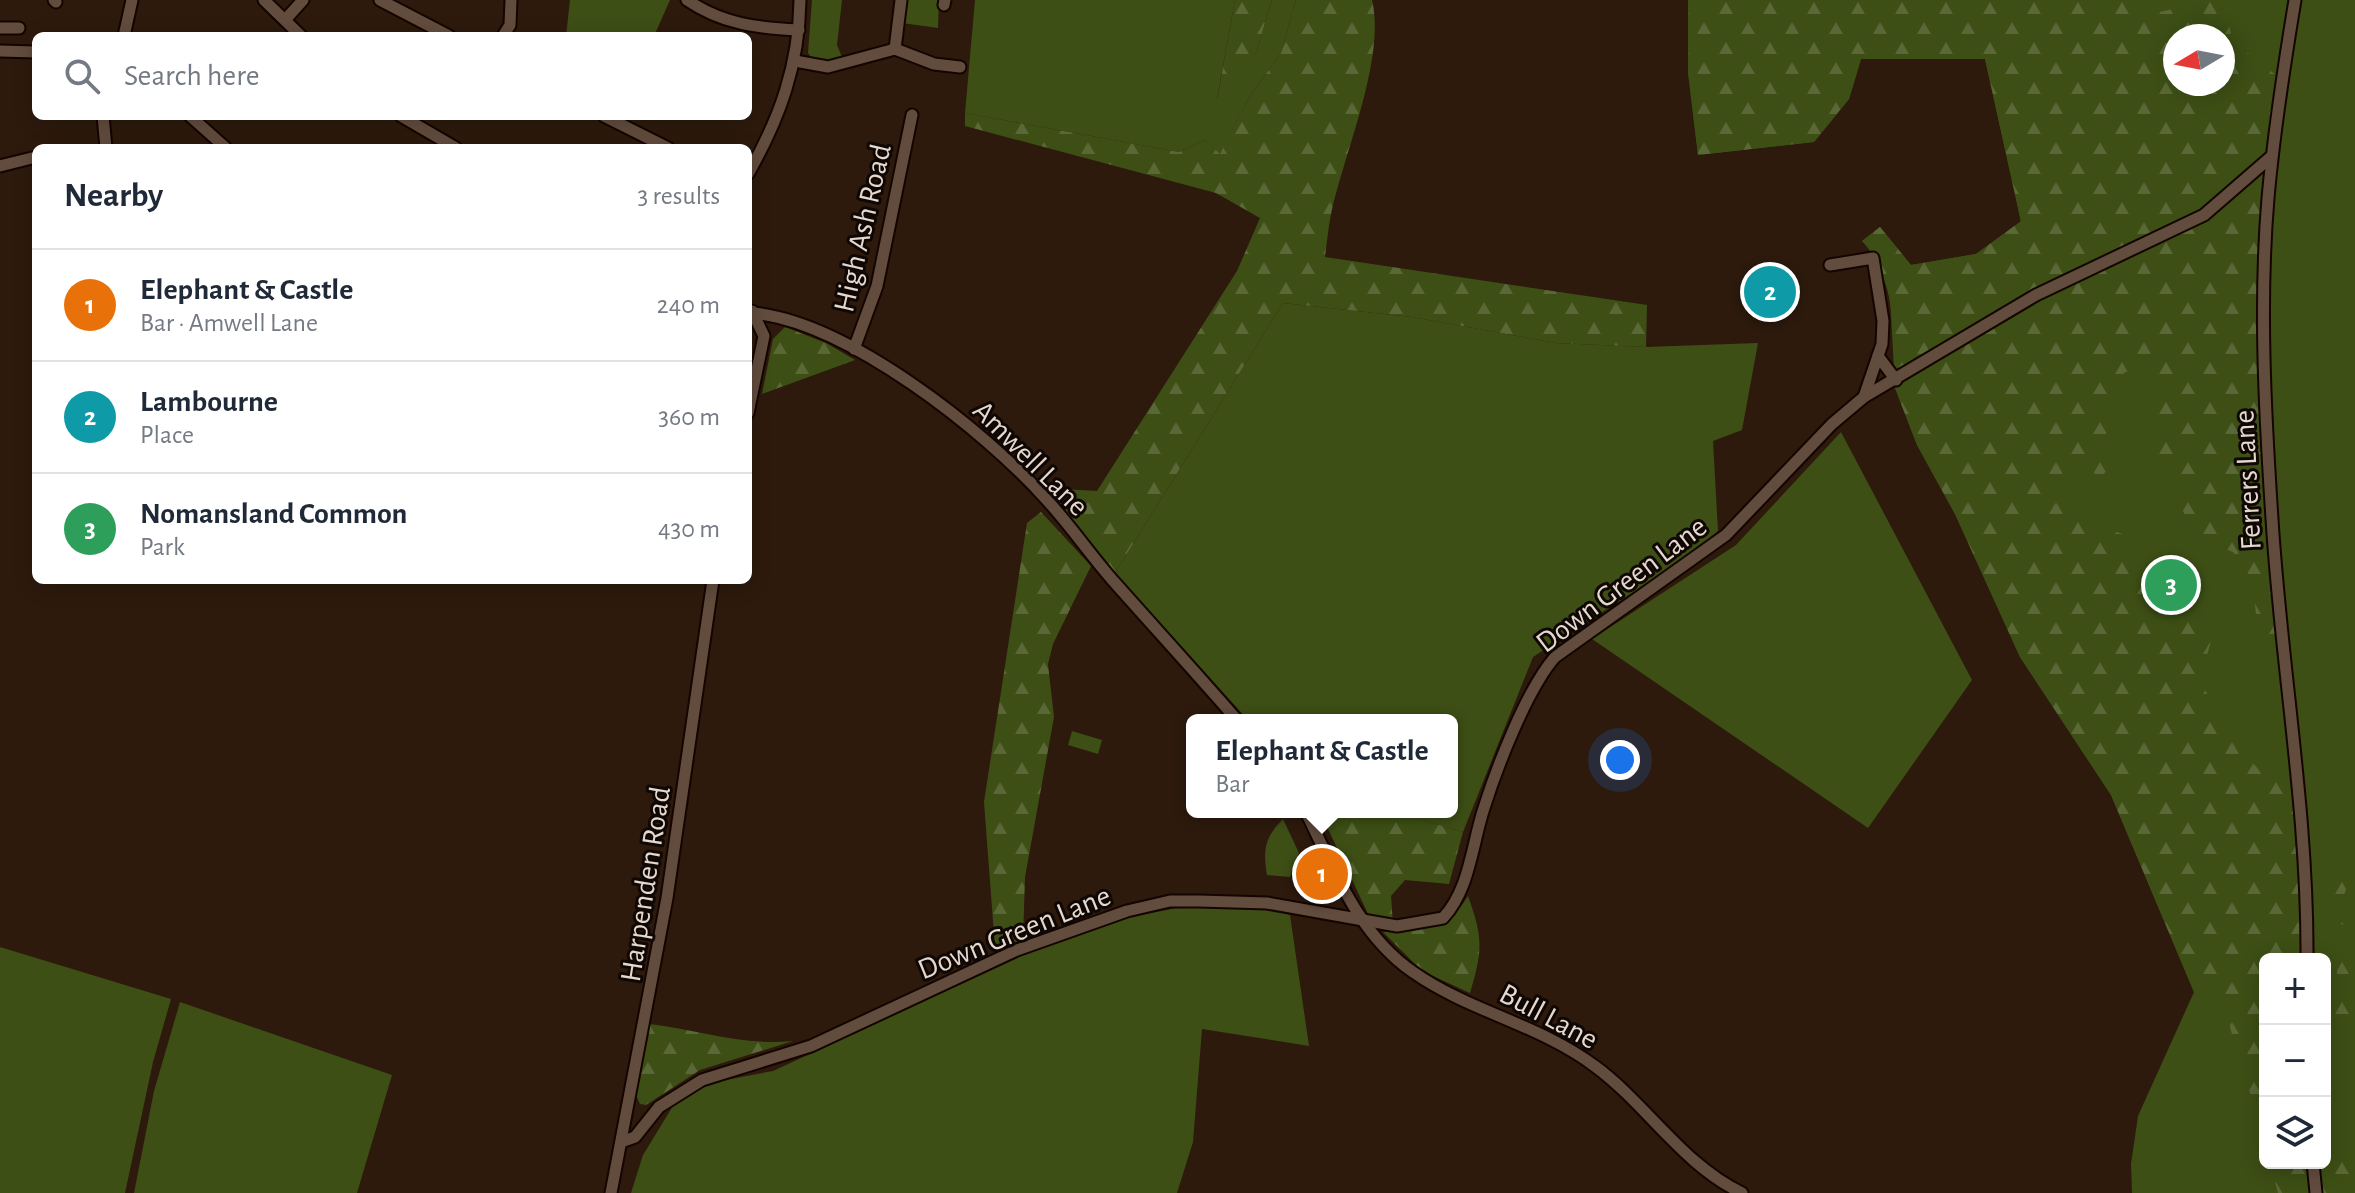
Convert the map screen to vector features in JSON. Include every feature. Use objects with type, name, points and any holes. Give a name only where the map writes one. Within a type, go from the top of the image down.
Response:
[{"type":"street","points":[[125,32],[132,0]]},
{"type":"street","points":[[264,0],[297,32]]},
{"type":"street","points":[[285,20],[303,0]]},
{"type":"street","points":[[380,0],[441,32]]},
{"type":"street","points":[[506,32],[510,25],[511,0]]},
{"type":"street","points":[[687,0],[707,14],[728,22],[799,30]]},
{"type":"street","points":[[752,166],[788,92],[795,61],[800,0]]},
{"type":"street","points":[[895,49],[901,0]]},
{"type":"street","name":"Ferrers Lane","points":[[2295,0],[2272,156],[2266,275],[2271,518],[2302,808],[2307,953]]},
{"type":"street","points":[[0,28],[19,28]]},
{"type":"street","points":[[795,61],[828,67],[895,49],[934,64],[960,67]]},
{"type":"street","points":[[0,51],[32,52]]},
{"type":"street","name":"High Ash Road","points":[[854,349],[877,286],[912,115]]},
{"type":"street","points":[[103,120],[106,144]]},
{"type":"street","points":[[194,120],[222,144]]},
{"type":"street","points":[[408,120],[449,144]]},
{"type":"street","points":[[612,120],[660,144]]},
{"type":"street","name":"Down Green Lane","points":[[621,1142],[635,1137],[659,1107],[702,1080],[811,1046],[1017,950],[1127,911],[1170,901],[1267,903],[1364,923],[1397,926],[1443,918],[1458,898],[1484,806],[1543,671],[1579,640],[1726,535],[1832,424],[1864,397],[2036,295],[2204,215],[2272,156]]},
{"type":"street","points":[[0,166],[32,158]]},
{"type":"street","points":[[1830,265],[1873,258],[1883,321],[1878,356],[1864,397]]},
{"type":"street","name":"Amwell Lane","points":[[752,310],[781,318],[854,349],[938,401],[1046,498],[1090,555],[1232,714]]},
{"type":"street","points":[[752,312],[764,336]]},
{"type":"street","points":[[752,394],[764,336],[781,318]]},
{"type":"street","points":[[1878,356],[1896,380]]},
{"type":"street","name":"Harpenden Road","points":[[611,1193],[670,883],[712,584]]},
{"type":"street","points":[[1309,818],[1351,905],[1364,923]]},
{"type":"street","name":"Bull Lane","points":[[1364,923],[1410,971],[1570,1048],[1652,1115],[1698,1165],[1721,1183],[1742,1193]]},
{"type":"street","points":[[2314,1169],[2316,1193]]},
{"type":"green space","points":[[570,0],[670,0],[656,32],[566,32]]},
{"type":"green space","points":[[812,0],[842,0],[837,45],[842,57],[827,61],[811,57],[808,53]]},
{"type":"green space","points":[[905,0],[939,0],[938,28],[902,23]]},
{"type":"green space","points":[[975,0],[1235,0],[1217,99],[1256,53],[1272,0],[1296,0],[1281,53],[1249,97],[1220,155],[1205,140],[1179,152],[965,113]]},
{"type":"green space","points":[[1235,0],[1272,0],[1256,53],[1227,98],[1217,100]]},
{"type":"green space","points":[[1296,0],[1372,0],[1375,24],[1369,78],[1331,214],[1325,257],[1647,305],[1646,347],[1556,343],[1412,317],[1283,303],[1115,573],[1045,488],[1097,491],[1237,271],[1260,218],[1216,193],[965,126],[965,113],[1179,152],[1205,140],[1220,154],[1249,97],[1281,53]]},
{"type":"green space","points":[[1688,0],[2355,0],[2355,1193],[2132,1193],[2131,1164],[2138,1116],[2194,992],[2111,795],[2020,657],[1955,514],[1917,445],[1895,388],[1890,296],[1875,256],[1862,241],[1880,227],[1911,265],[1976,254],[2021,222],[1985,59],[1861,59],[1849,99],[1814,142],[1698,155],[1688,72]]},
{"type":"green space","points":[[1688,0],[2141,0],[2142,9],[2155,12],[2191,1],[2223,0],[2229,24],[2163,24],[2163,96],[2235,96],[2235,39],[2277,76],[2268,145],[2263,155],[2209,208],[1896,375],[1887,287],[1873,255],[1862,241],[1880,227],[1911,265],[1976,254],[2021,221],[1985,59],[1861,59],[1849,99],[1814,142],[1698,155],[1688,72]]},
{"type":"green space","points":[[2263,170],[2266,172],[2259,358],[2265,501],[2283,660],[2273,662],[2256,615],[2253,584],[2241,561],[2233,552],[2195,537],[2173,489],[2153,461],[2152,452],[2162,429],[2149,373],[2141,369],[2125,372],[2112,394],[2106,428],[2112,465],[2100,478],[2080,461],[2065,464],[2057,492],[2047,504],[2075,502],[2097,525],[2134,538],[2126,560],[2189,596],[2193,612],[2212,637],[2200,681],[2239,750],[2264,774],[2294,772],[2304,953],[2259,953],[2259,1122],[2224,1008],[2194,992],[2111,795],[2020,657],[1955,514],[1917,445],[1895,388],[1898,382],[2056,289],[2195,225]]},
{"type":"green space","points":[[1283,303],[1412,317],[1556,343],[1646,347],[1758,343],[1742,430],[1713,441],[1718,531],[1680,562],[1533,657],[1463,832],[1416,818],[1458,818],[1458,714],[1243,714],[1115,573]]},
{"type":"green space","points":[[785,327],[826,343],[855,360],[762,394],[773,339]]},
{"type":"green space","points":[[1841,432],[1972,680],[1868,828],[1592,639],[1736,545]]},
{"type":"green space","points":[[1041,512],[1091,566],[1053,644],[1048,664],[1054,717],[1025,877],[1023,940],[995,947],[984,802],[1027,523]]},
{"type":"green space","points":[[1072,731],[1102,740],[1098,754],[1068,745]]},
{"type":"green space","points":[[1323,818],[1416,818],[1463,832],[1449,884],[1405,880],[1391,896],[1393,924],[1371,920]]},
{"type":"green space","points":[[1283,819],[1299,853],[1290,877],[1267,875],[1265,852],[1269,839]]},
{"type":"green space","points":[[2340,872],[2347,886],[2345,901],[2355,913],[2344,925],[2334,921],[2325,902],[2323,876]]},
{"type":"green space","points":[[1468,896],[1480,944],[1470,993],[1422,971],[1383,932],[1409,931],[1442,923],[1460,908]]},
{"type":"green space","points":[[1203,903],[1264,907],[1290,915],[1309,1046],[1202,1029],[1193,1142],[1177,1193],[631,1193],[643,1155],[676,1101],[715,1082],[773,1071],[1028,953],[1125,918]]},
{"type":"green space","points":[[2343,934],[2355,945],[2351,987],[2355,994],[2355,1014],[2338,1019],[2334,1011],[2338,957],[2333,938]]},
{"type":"green space","points":[[0,947],[171,999],[153,1062],[125,1193],[0,1193]]},
{"type":"green space","points":[[180,1002],[392,1075],[357,1193],[134,1193],[154,1091]]},
{"type":"green space","points":[[649,1024],[738,1039],[793,1041],[700,1070],[646,1105],[640,1104],[636,1095]]},
{"type":"green space","points":[[2331,1141],[2355,1160],[2355,1193],[2322,1193],[2320,1169],[2331,1169]]},
{"type":"green space","points":[[2272,1169],[2306,1169],[2308,1193],[2278,1193]]},
{"type":"place","name":"Lambourne","points":[[1770,292]]},
{"type":"place","name":"Nomansland Common","points":[[2171,585]]},
{"type":"place","name":"Elephant & Castle","points":[[1322,874]]}]
